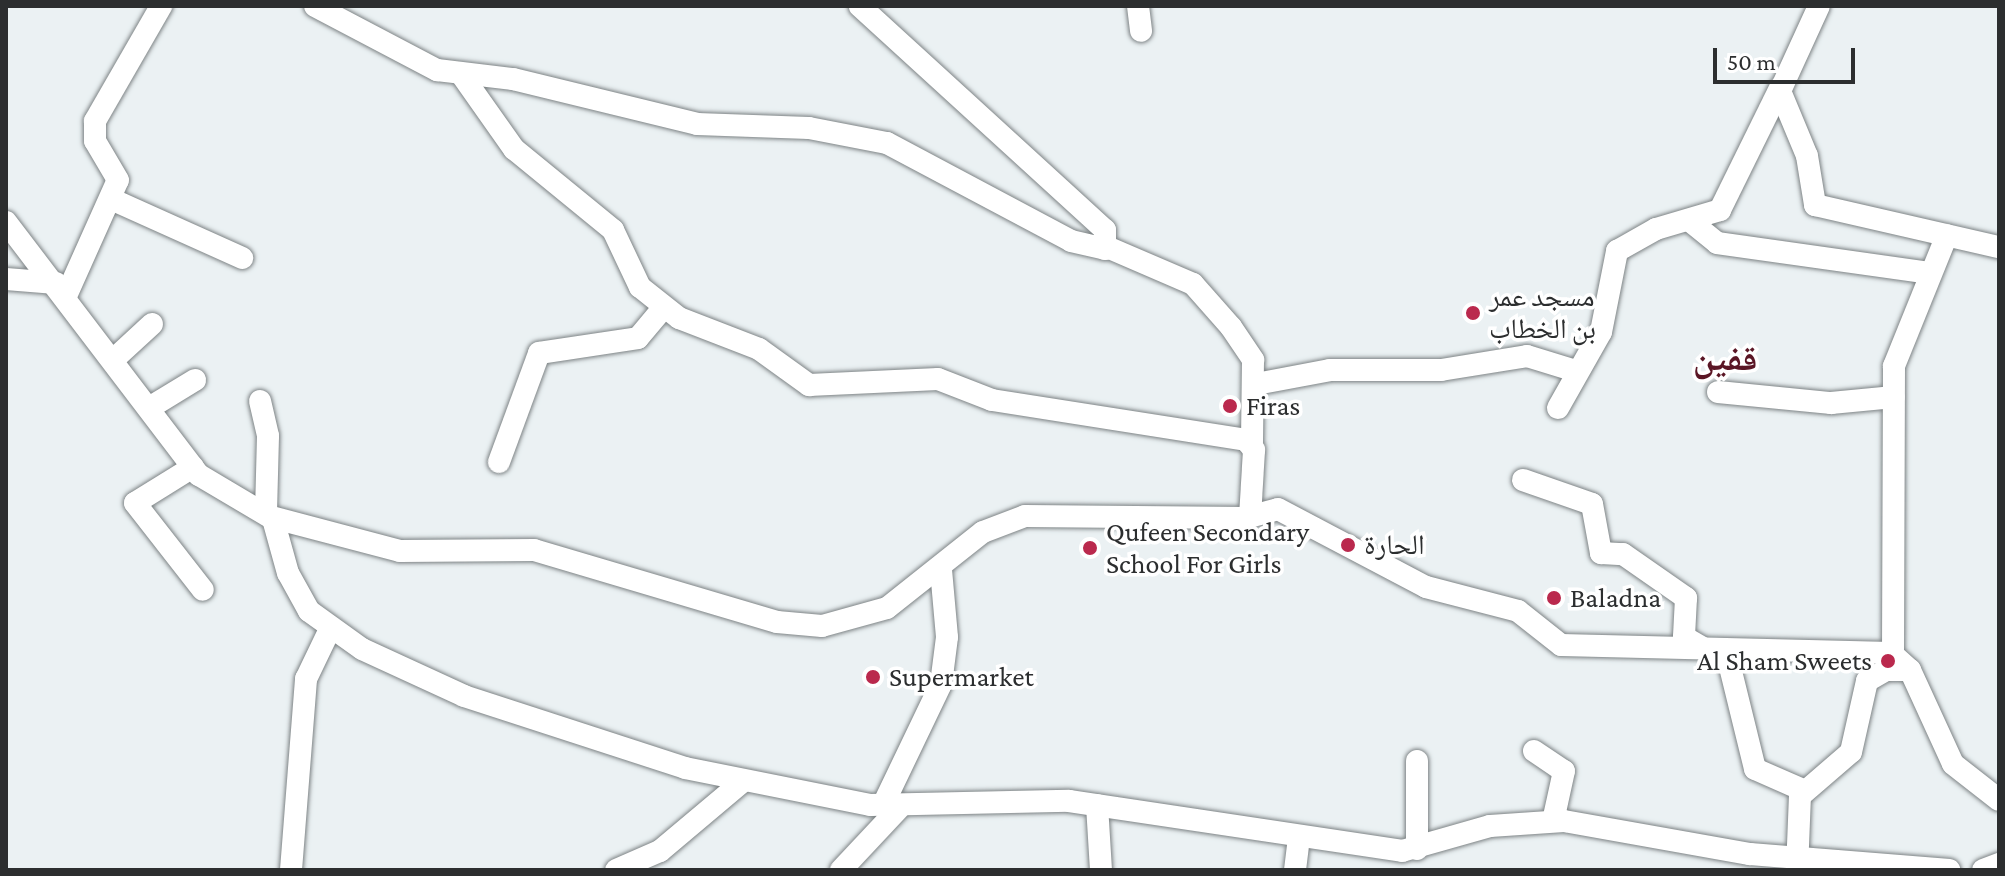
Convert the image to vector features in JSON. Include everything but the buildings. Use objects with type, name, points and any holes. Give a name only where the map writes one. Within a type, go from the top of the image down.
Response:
[{"type":"street","points":[[61,290],[111,199],[117,171],[95,141],[95,121],[161,6]]},
{"type":"street","points":[[315,6],[419,63],[461,74],[513,79],[717,128],[861,135],[931,161],[1071,241],[1098,251],[1107,247],[1193,284],[1253,360],[1256,384],[1250,517]]},
{"type":"street","points":[[860,6],[1105,230],[1107,247]]},
{"type":"street","points":[[1138,6],[1141,31]]},
{"type":"street","points":[[1558,408],[1576,371],[1604,326],[1617,251],[1641,235],[1690,221],[1726,204],[1819,6]]},
{"type":"street","points":[[461,74],[514,149],[613,230],[632,275],[663,308],[759,349],[809,385],[938,379],[992,400],[1252,446]]},
{"type":"street","points":[[1780,88],[1783,113],[1807,156],[1816,206],[1999,247]]},
{"type":"street","points":[[111,199],[242,258]]},
{"type":"street","points":[[1690,221],[1717,243],[1931,273]]},
{"type":"street","points":[[6,222],[61,290],[193,467],[269,514],[400,551],[534,550],[804,626],[877,613],[941,570],[983,532],[1025,516],[1250,517],[1284,511],[1426,587],[1518,611],[1552,642],[1893,654],[1910,670],[1943,750],[1964,776],[1999,800]]},
{"type":"street","points":[[1893,654],[1894,397],[1897,353],[1947,235]]},
{"type":"street","points":[[6,279],[61,290]]},
{"type":"street","points":[[499,462],[539,353],[638,338],[663,308]]},
{"type":"street","points":[[113,360],[152,324]]},
{"type":"street","points":[[1256,384],[1330,370],[1441,370],[1527,356],[1576,371]]},
{"type":"street","points":[[149,408],[195,380]]},
{"type":"street","points":[[1718,392],[1831,403],[1894,397]]},
{"type":"street","points":[[260,401],[268,436],[269,514],[293,587],[330,629],[464,696],[743,781],[892,806],[1007,798],[1097,805],[1409,857],[1476,829],[1553,821],[1797,865],[1949,870]]},
{"type":"street","points":[[193,467],[135,503],[203,590]]},
{"type":"street","points":[[1523,480],[1592,504],[1601,553],[1623,554],[1686,598],[1684,637],[1717,649],[1729,663],[1755,769],[1803,790]]},
{"type":"street","points":[[841,870],[892,806],[941,684],[947,637],[941,570]]},
{"type":"street","points":[[291,870],[302,705],[330,629]]},
{"type":"street","points":[[1797,865],[1803,790],[1851,752],[1867,681],[1910,670]]},
{"type":"street","points":[[1534,751],[1564,771],[1553,821]]},
{"type":"street","points":[[1409,857],[1417,761]]},
{"type":"street","points":[[617,870],[660,851],[743,781]]},
{"type":"street","points":[[1097,805],[1101,870]]},
{"type":"street","points":[[1295,870],[1299,838]]},
{"type":"street","points":[[1983,870],[1999,864]]},
{"type":"place","name":"مسجد عمر بن الخطاب","points":[[1473,313]]},
{"type":"place","name":"Firas","points":[[1230,406]]},
{"type":"place","name":"الحارة","points":[[1348,545]]},
{"type":"place","name":"Qufeen Secondary School For Girls","points":[[1090,548]]},
{"type":"place","name":"Baladna","points":[[1554,598]]},
{"type":"place","name":"Al Sham Sweets","points":[[1888,661]]},
{"type":"place","name":"Supermarket","points":[[873,677]]},
{"type":"district","name":"قفين","points":[[1725,359]]}]
